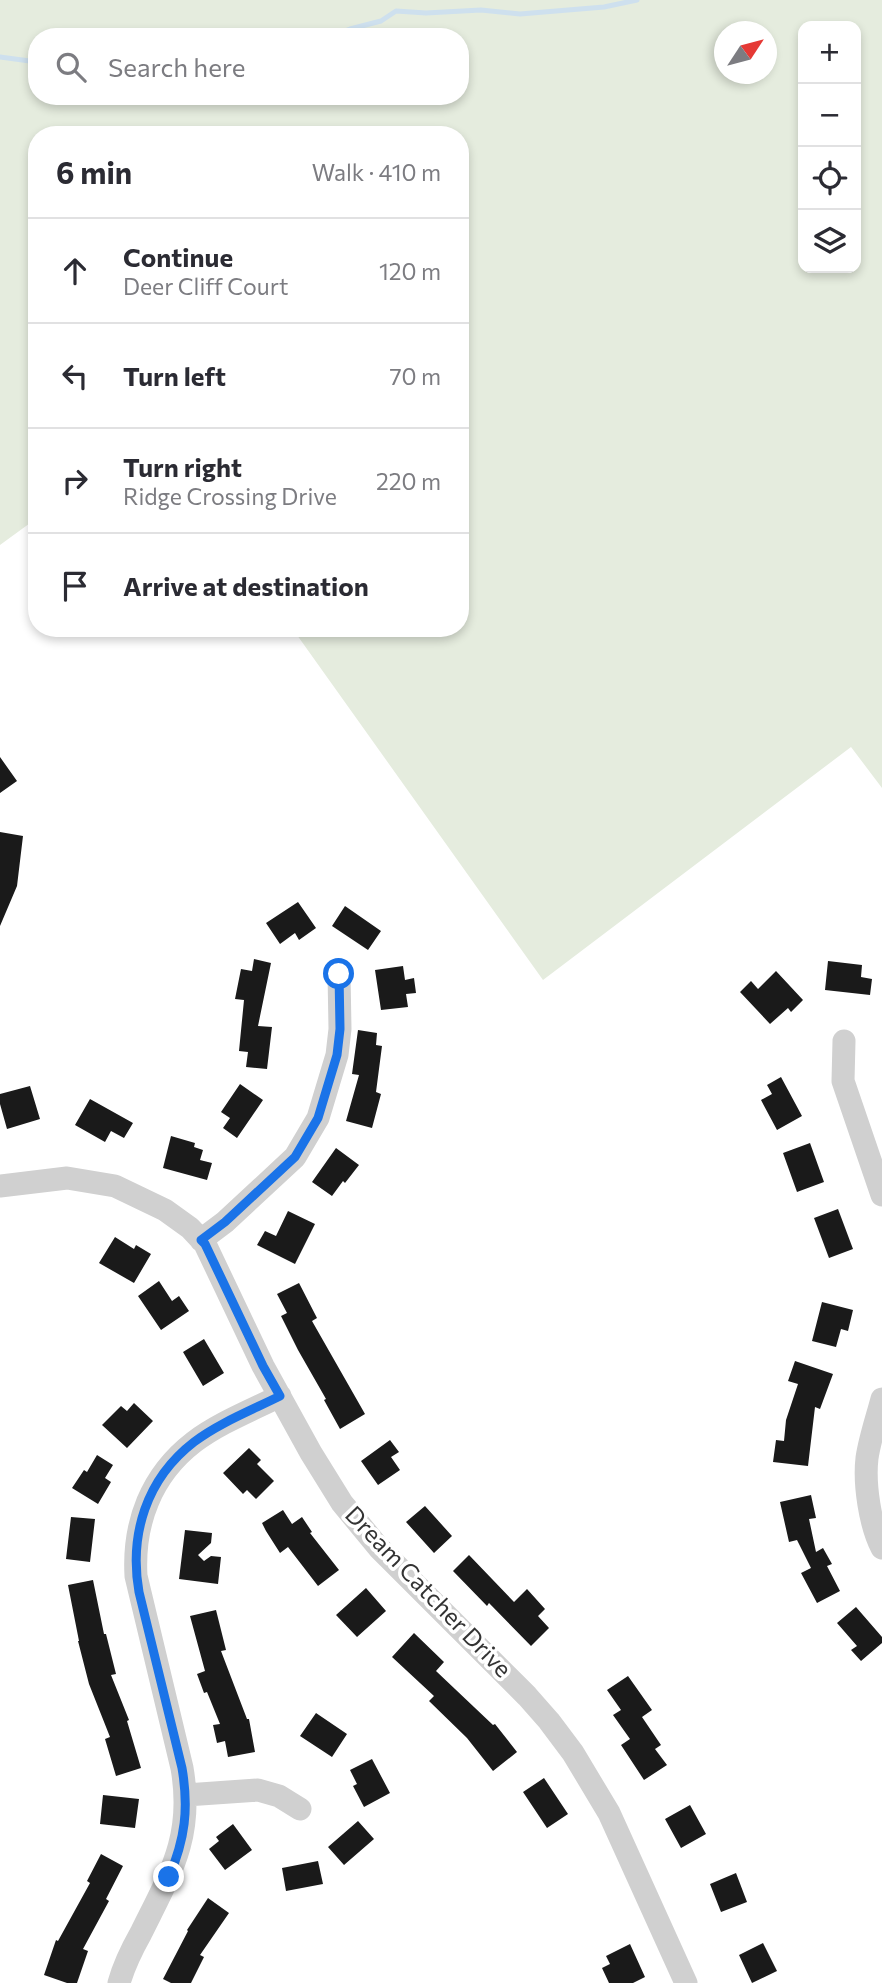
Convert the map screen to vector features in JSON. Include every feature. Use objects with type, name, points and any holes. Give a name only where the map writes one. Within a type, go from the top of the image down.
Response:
[{"type":"street","points":[[201,1240],[225,1222],[295,1157],[318,1118],[337,1055],[340,1029],[339,974]]},
{"type":"street","points":[[844,1041],[844,1081],[882,1195]]},
{"type":"street","name":"Dream Catcher Drive","points":[[0,1186],[67,1178],[115,1186],[165,1210],[190,1228],[205,1244],[263,1366],[326,1479],[359,1526],[527,1696],[573,1753],[609,1813],[686,1983]]},
{"type":"street","points":[[119,1983],[127,1959],[177,1856],[185,1822],[186,1795],[182,1768],[136,1576],[136,1545],[141,1518],[154,1487],[182,1452],[209,1432],[280,1396]]},
{"type":"street","points":[[882,1399],[867,1458],[868,1502],[876,1536],[882,1548]]},
{"type":"street","points":[[186,1795],[258,1790],[278,1796],[300,1808]]},
{"type":"shaded area","points":[[0,0],[882,0],[882,788],[851,747],[543,980],[298,637],[469,637],[469,126],[28,126],[28,525],[0,545]]},
{"type":"building","points":[[0,757],[17,781],[0,793]]},
{"type":"building","points":[[0,832],[23,836],[17,886],[0,926]]},
{"type":"building","points":[[298,902],[316,928],[299,940],[295,933],[280,944],[266,923]]},
{"type":"building","points":[[345,906],[381,931],[368,950],[332,926]]},
{"type":"building","points":[[254,959],[271,963],[258,1026],[272,1027],[267,1069],[246,1067],[248,1052],[239,1051],[244,1000],[235,999],[241,969],[252,971]]},
{"type":"building","points":[[828,961],[862,965],[861,977],[872,979],[870,995],[825,990]]},
{"type":"building","points":[[403,966],[405,980],[414,978],[416,993],[406,994],[408,1007],[381,1010],[375,970]]},
{"type":"building","points":[[776,971],[803,1000],[791,1012],[788,1008],[770,1024],[740,992],[751,981],[758,989]]},
{"type":"building","points":[[358,1030],[377,1033],[376,1045],[382,1046],[376,1092],[381,1094],[372,1128],[346,1121],[359,1075],[352,1074]]},
{"type":"building","points":[[781,1077],[802,1116],[777,1130],[761,1100],[772,1094],[767,1085]]},
{"type":"building","points":[[240,1084],[263,1100],[237,1138],[223,1128],[230,1118],[221,1112]]},
{"type":"building","points":[[30,1086],[40,1119],[7,1129],[0,1094]]},
{"type":"building","points":[[90,1099],[133,1123],[124,1138],[111,1131],[105,1142],[75,1125]]},
{"type":"building","points":[[171,1136],[195,1143],[194,1147],[203,1150],[200,1160],[212,1163],[207,1180],[163,1168]]},
{"type":"building","points":[[810,1143],[824,1182],[797,1192],[783,1153]]},
{"type":"building","points":[[336,1148],[359,1165],[332,1196],[312,1182]]},
{"type":"building","points":[[838,1209],[853,1249],[829,1258],[814,1218]]},
{"type":"building","points":[[288,1211],[315,1224],[295,1264],[257,1245],[265,1231],[276,1236]]},
{"type":"building","points":[[115,1237],[134,1249],[136,1245],[151,1254],[134,1283],[99,1263]]},
{"type":"building","points":[[159,1281],[172,1301],[179,1296],[189,1311],[161,1330],[138,1296]]},
{"type":"building","points":[[299,1283],[317,1318],[312,1321],[365,1414],[340,1429],[281,1316],[287,1313],[277,1294]]},
{"type":"building","points":[[822,1302],[853,1310],[848,1331],[841,1329],[836,1347],[812,1341]]},
{"type":"building","points":[[204,1339],[224,1373],[203,1386],[183,1352]]},
{"type":"building","points":[[795,1361],[833,1374],[820,1409],[815,1407],[808,1466],[773,1462],[776,1440],[784,1441],[786,1420],[798,1384],[788,1381]]},
{"type":"building","points":[[134,1403],[153,1421],[127,1448],[102,1425],[121,1406],[127,1411]]},
{"type":"building","points":[[390,1440],[399,1452],[391,1457],[400,1470],[378,1485],[361,1461]]},
{"type":"building","points":[[249,1448],[261,1460],[257,1464],[274,1481],[256,1499],[247,1490],[243,1494],[223,1473]]},
{"type":"building","points":[[97,1455],[113,1465],[105,1478],[111,1482],[98,1504],[72,1488],[84,1470],[87,1472]]},
{"type":"building","points":[[811,1495],[816,1518],[809,1519],[816,1552],[823,1548],[832,1564],[827,1566],[840,1591],[817,1603],[801,1573],[811,1568],[797,1540],[789,1542],[780,1502]]},
{"type":"building","points":[[425,1506],[452,1536],[434,1553],[406,1522]]},
{"type":"building","points":[[283,1510],[292,1524],[302,1517],[312,1532],[310,1533],[339,1570],[318,1586],[288,1547],[280,1553],[262,1523]]},
{"type":"building","points":[[71,1517],[95,1519],[90,1562],[66,1559]]},
{"type":"building","points":[[185,1530],[212,1533],[211,1543],[198,1555],[204,1561],[211,1556],[221,1557],[218,1584],[179,1579]]},
{"type":"building","points":[[469,1555],[514,1602],[527,1589],[545,1609],[538,1616],[549,1628],[531,1646],[453,1571]]},
{"type":"building","points":[[93,1580],[104,1634],[116,1674],[111,1675],[129,1720],[127,1721],[141,1768],[116,1776],[105,1739],[110,1737],[89,1684],[78,1641],[68,1585]]},
{"type":"building","points":[[366,1588],[386,1611],[357,1637],[336,1615]]},
{"type":"building","points":[[856,1607],[882,1637],[882,1643],[861,1661],[851,1650],[857,1646],[837,1623]]},
{"type":"building","points":[[216,1610],[226,1650],[221,1651],[249,1719],[255,1752],[228,1757],[225,1741],[217,1743],[213,1725],[220,1724],[197,1674],[205,1671],[190,1616]]},
{"type":"building","points":[[414,1633],[444,1662],[436,1671],[495,1724],[517,1752],[493,1771],[467,1738],[429,1701],[434,1696],[392,1657]]},
{"type":"building","points":[[628,1676],[652,1710],[642,1717],[661,1745],[655,1749],[667,1765],[644,1780],[621,1745],[630,1739],[613,1715],[621,1710],[607,1690]]},
{"type":"building","points":[[316,1713],[347,1734],[332,1757],[300,1736]]},
{"type":"building","points":[[372,1759],[390,1793],[364,1807],[353,1786],[357,1784],[350,1770]]},
{"type":"building","points":[[544,1778],[568,1814],[547,1828],[523,1792]]},
{"type":"building","points":[[103,1795],[139,1799],[135,1828],[100,1824]]},
{"type":"building","points":[[690,1805],[706,1834],[681,1848],[665,1819]]},
{"type":"building","points":[[358,1821],[374,1839],[344,1865],[328,1847]]},
{"type":"building","points":[[233,1824],[252,1850],[225,1870],[209,1849],[219,1841],[216,1837]]},
{"type":"building","points":[[101,1854],[123,1866],[106,1899],[109,1901],[83,1949],[88,1951],[77,1983],[67,1983],[44,1975],[56,1940],[58,1941],[90,1883],[87,1881]]},
{"type":"building","points":[[318,1861],[323,1884],[286,1891],[282,1868]]},
{"type":"building","points":[[736,1873],[747,1902],[721,1912],[710,1884]]},
{"type":"building","points":[[208,1898],[229,1913],[200,1955],[204,1957],[191,1983],[171,1983],[163,1979],[187,1930]]},
{"type":"building","points":[[763,1943],[777,1971],[752,1983],[739,1955]]},
{"type":"building","points":[[630,1944],[645,1977],[633,1983],[609,1983],[602,1968],[610,1964],[606,1956]]},
{"type":"waterway","points":[[354,28],[381,21],[396,11],[426,13],[481,10],[520,14],[604,7],[637,0]]},
{"type":"waterway","points":[[0,57],[28,61]]},
{"type":"route","points":[[169,1877],[184,1830],[186,1795],[182,1768],[136,1576],[138,1529],[154,1487],[182,1452],[209,1432],[280,1396],[201,1240],[225,1222],[295,1157],[318,1118],[337,1055],[340,1029],[339,974]]}]
